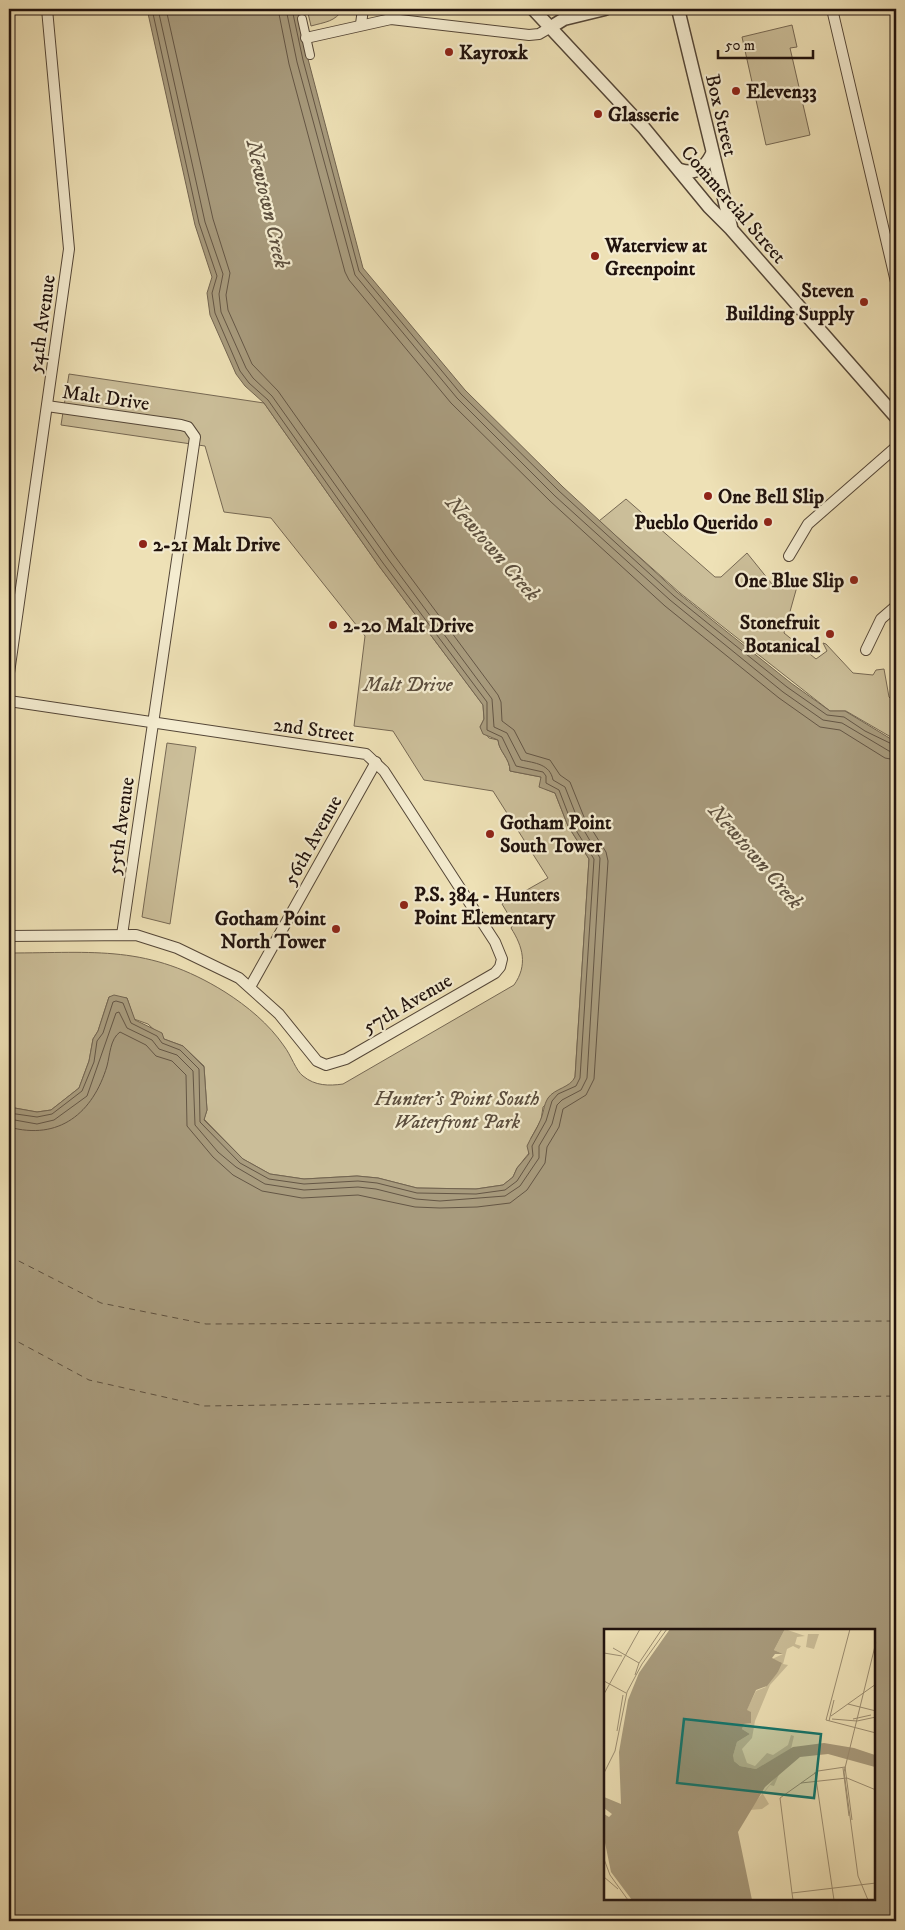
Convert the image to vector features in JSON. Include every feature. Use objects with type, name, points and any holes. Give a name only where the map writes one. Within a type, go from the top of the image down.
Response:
[{"type":"street","name":"54th Avenue","points":[[9,673],[67,269],[69,238],[47,9]]},
{"type":"street","points":[[361,24],[363,9]]},
{"type":"street","points":[[306,38],[361,24],[391,19],[529,35],[543,32],[564,19],[605,9]]},
{"type":"street","name":"Box Street","points":[[678,9],[731,229]]},
{"type":"street","points":[[832,9],[896,282]]},
{"type":"street","name":"Commercial Street","points":[[537,13],[680,170],[709,207],[731,229],[896,417]]},
{"type":"street","points":[[302,19],[310,55]]},
{"type":"street","points":[[680,170],[698,171],[708,162],[712,154]]},
{"type":"street","name":"Malt Drive","points":[[47,406],[180,424],[188,426],[195,437],[152,723]]},
{"type":"street","points":[[790,556],[808,524],[896,447]]},
{"type":"street","points":[[866,650],[881,619],[896,606]]},
{"type":"street","name":"2nd Street","points":[[9,701],[363,754],[376,762],[384,771],[495,942],[502,959],[502,964]]},
{"type":"street","name":"55th Avenue","points":[[122,935],[152,723]]},
{"type":"street","name":"56th Avenue","points":[[250,988],[376,762]]},
{"type":"street","points":[[9,936],[136,935],[177,948],[218,967],[250,988]]},
{"type":"street","name":"57th Avenue","points":[[250,988],[279,1014],[317,1061],[326,1065],[346,1059],[486,978],[497,971],[502,964]]},
{"type":"green space","points":[[307,9],[343,9],[337,17],[311,26]]},
{"type":"green space","points":[[792,25],[797,47],[790,48],[810,135],[766,145],[742,37]]},
{"type":"green space","name":"Hunter’s Point South Waterfront Park","points":[[69,374],[264,403],[379,566],[483,705],[484,719],[480,727],[489,738],[498,740],[500,748],[510,766],[510,771],[541,777],[545,789],[555,793],[568,826],[589,859],[575,1077],[573,1082],[543,1107],[541,1120],[531,1138],[529,1153],[517,1168],[513,1177],[503,1185],[476,1189],[417,1188],[378,1178],[357,1176],[304,1179],[270,1174],[243,1159],[204,1119],[207,1110],[204,1066],[183,1046],[164,1039],[148,1024],[134,1019],[127,998],[109,997],[98,1031],[93,1039],[89,1061],[79,1088],[51,1110],[37,1112],[9,1107],[9,953],[68,952],[120,955],[171,966],[225,992],[249,1009],[278,1038],[303,1076],[312,1082],[322,1084],[343,1084],[514,985],[521,970],[521,949],[511,928],[514,924],[502,904],[548,878],[493,791],[424,780],[393,731],[354,726],[365,636],[271,518],[224,512],[205,446],[61,425]]},
{"type":"green space","points":[[626,499],[715,577],[721,577],[747,553],[772,584],[790,585],[798,583],[784,633],[816,659],[827,651],[823,643],[826,644],[853,673],[873,675],[876,670],[884,669],[889,697],[896,703],[896,740],[846,711],[830,711],[680,593],[599,521]]},
{"type":"green space","points":[[167,743],[196,747],[170,924],[142,917]]},
{"type":"water","name":"Newtown Creek","points":[[147,9],[297,9],[308,59],[363,268],[465,390],[563,487],[677,592],[791,683],[830,711],[845,711],[896,742],[896,1921],[9,1921],[9,1107],[37,1112],[51,1110],[79,1088],[89,1061],[93,1039],[98,1031],[109,997],[114,995],[127,998],[135,1020],[162,1033],[164,1039],[183,1046],[204,1067],[207,1110],[204,1120],[243,1159],[270,1174],[304,1179],[357,1176],[378,1178],[417,1188],[476,1189],[503,1185],[513,1177],[517,1168],[529,1154],[527,1146],[539,1124],[548,1098],[554,1092],[570,1084],[575,1077],[589,859],[568,826],[555,793],[539,787],[541,777],[510,771],[510,766],[500,748],[498,740],[483,734],[480,727],[484,719],[483,705],[379,566],[264,403],[245,386],[236,374],[210,315],[207,293],[212,277],[195,225]]},
{"type":"ferry route","points":[[9,1256],[101,1303],[206,1324],[896,1321]]},
{"type":"ferry route","points":[[9,1337],[89,1380],[204,1406],[896,1396]]},
{"type":"place","name":"Kayroxk","points":[[449,52]]},
{"type":"place","name":"Eleven33","points":[[736,91]]},
{"type":"place","name":"Glasserie","points":[[598,114]]},
{"type":"place","name":"Waterview at Greenpoint","points":[[595,256]]},
{"type":"place","name":"Steven Building Supply","points":[[864,302]]},
{"type":"place","name":"One Bell Slip","points":[[708,496]]},
{"type":"place","name":"Pueblo Querido","points":[[768,522]]},
{"type":"place","name":"2-21 Malt Drive","points":[[143,544]]},
{"type":"place","name":"One Blue Slip","points":[[854,580]]},
{"type":"place","name":"2-20 Malt Drive","points":[[333,625]]},
{"type":"place","name":"Stonefruit Botanical","points":[[830,634]]},
{"type":"place","name":"Gotham Point South Tower","points":[[490,834]]},
{"type":"place","name":"P.S. 384 - Hunters Point Elementary","points":[[404,905]]},
{"type":"place","name":"Gotham Point North Tower","points":[[336,929]]}]
